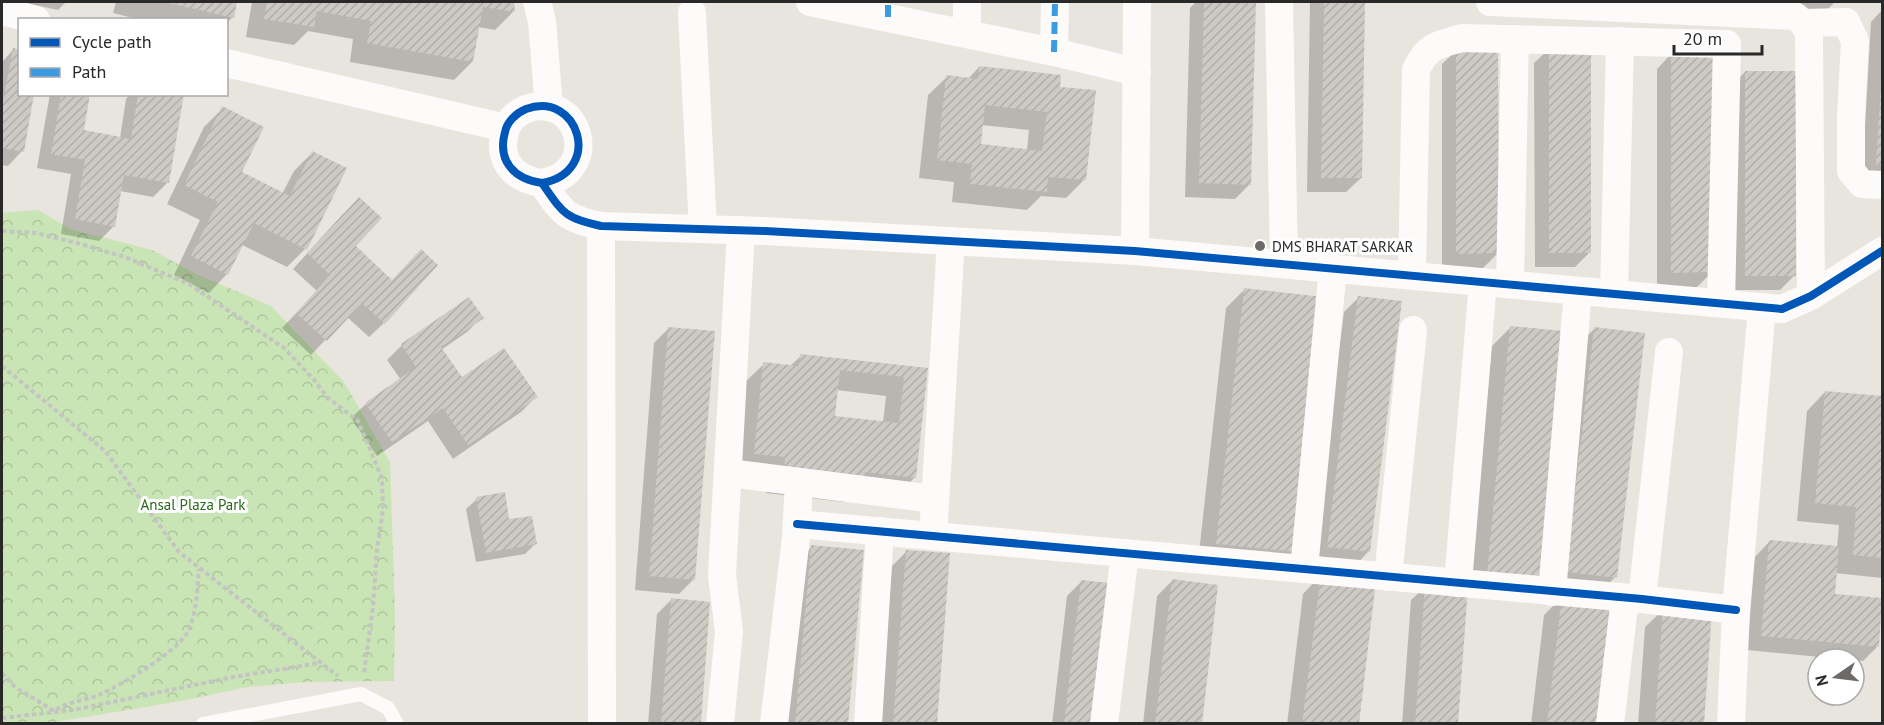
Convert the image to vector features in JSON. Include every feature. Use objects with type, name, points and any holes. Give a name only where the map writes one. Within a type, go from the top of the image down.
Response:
[{"type":"street","points":[[537,2],[542,21],[549,106]]},
{"type":"street","points":[[812,2],[888,9],[967,33],[1137,72]]},
{"type":"street","points":[[967,2],[967,33]]},
{"type":"street","points":[[1054,52],[1055,2]]},
{"type":"street","points":[[1134,251],[1137,2]]},
{"type":"street","points":[[1279,2],[1284,264]]},
{"type":"street","points":[[1490,2],[1681,6],[1788,14],[1846,22],[1855,41],[1851,171],[1862,184],[1882,185]]},
{"type":"street","points":[[2,11],[28,18]]},
{"type":"street","points":[[692,13],[703,229]]},
{"type":"street","points":[[1788,14],[1809,33],[1811,296]]},
{"type":"street","points":[[1412,276],[1416,70],[1422,56],[1436,45],[1462,38],[1727,44],[1721,303]]},
{"type":"street","points":[[1458,583],[1497,283],[1515,39]]},
{"type":"street","points":[[1614,294],[1620,41]]},
{"type":"street","points":[[228,63],[506,128]]},
{"type":"street","points":[[535,106],[549,106],[568,117],[575,128],[579,141],[578,154],[566,173],[555,180],[542,183],[530,181],[518,176],[509,166],[503,154],[506,128],[512,119],[523,110],[535,106]]},
{"type":"street","points":[[542,183],[561,209],[576,220],[601,226],[741,230],[1134,251],[1782,309],[1811,296],[1882,251]]},
{"type":"street","points":[[601,226],[602,723]]},
{"type":"street","points":[[720,723],[729,632],[723,575],[741,230]]},
{"type":"street","points":[[933,536],[951,241]]},
{"type":"street","points":[[1304,569],[1333,268]]},
{"type":"street","points":[[1552,592],[1578,291]]},
{"type":"street","points":[[1731,723],[1736,610],[1762,307]]},
{"type":"street","points":[[1388,577],[1413,330]]},
{"type":"street","points":[[1610,723],[1634,599],[1669,352]]},
{"type":"street","points":[[729,472],[934,499]]},
{"type":"street","points":[[774,723],[797,524],[799,482]]},
{"type":"street","points":[[797,524],[1736,610]]},
{"type":"street","points":[[868,723],[880,531]]},
{"type":"street","points":[[1104,723],[1125,553]]},
{"type":"lane","points":[[203,723],[361,694],[388,708],[398,723]]},
{"type":"path","points":[[2,231],[36,233],[77,243],[125,257],[189,284],[284,348],[327,397],[358,420],[382,478],[383,510],[376,549],[373,607],[361,694],[179,552],[105,451],[2,366]]},
{"type":"path","points":[[54,711],[62,705],[101,694],[170,652],[187,633],[194,612],[199,568]]},
{"type":"path","points":[[2,718],[92,706],[233,677],[321,663]]},
{"type":"path","points":[[2,673],[15,687],[54,711]]},
{"type":"green space","name":"Ansal Plaza Park","points":[[38,210],[70,229],[152,250],[196,274],[271,306],[344,382],[390,462],[395,614],[394,681],[305,682],[248,687],[181,701],[49,723],[2,723],[2,213]]},
{"type":"building","points":[[165,2],[237,2],[234,18]]},
{"type":"building","points":[[267,2],[514,2],[515,12],[483,7],[473,62],[367,43],[371,21],[317,11],[314,27],[264,19]]},
{"type":"building","points":[[1204,2],[1256,2],[1251,185],[1199,183]]},
{"type":"building","points":[[1324,2],[1365,2],[1362,178],[1321,178]]},
{"type":"building","points":[[1549,47],[1591,47],[1591,253],[1549,253]]},
{"type":"building","points":[[13,48],[18,49],[18,96],[34,96],[24,152],[2,148],[2,106]]},
{"type":"building","points":[[1456,48],[1498,48],[1499,253],[1456,254]]},
{"type":"building","points":[[1671,53],[1713,53],[1713,272],[1671,273]]},
{"type":"building","points":[[979,66],[1061,75],[1060,87],[1096,90],[1086,180],[1048,177],[1047,192],[970,184],[972,164],[937,160],[946,75],[978,79]],"holes":[[[985,105],[1047,112],[1042,151],[981,144]]]},
{"type":"building","points":[[1745,71],[1796,71],[1796,276],[1745,276]]},
{"type":"building","points":[[1881,84],[1882,165],[1876,165]]},
{"type":"building","points":[[61,96],[90,96],[84,130],[131,139],[138,96],[184,96],[169,183],[124,175],[115,227],[75,219],[85,160],[51,154]]},
{"type":"building","points":[[222,106],[264,127],[242,172],[290,196],[312,151],[347,168],[307,250],[254,223],[228,275],[191,256],[218,202],[184,185]]},
{"type":"building","points":[[359,197],[382,218],[356,246],[392,280],[421,249],[438,265],[385,324],[362,303],[327,341],[296,313],[330,275],[307,253]]},
{"type":"building","points":[[1244,288],[1323,297],[1297,552],[1216,544]]},
{"type":"building","points":[[1358,296],[1402,301],[1370,552],[1327,547]]},
{"type":"building","points":[[469,297],[484,318],[441,347],[462,377],[504,348],[538,397],[468,445],[443,408],[392,442],[365,403],[416,367],[401,344]]},
{"type":"building","points":[[1510,326],[1563,331],[1541,579],[1487,574]]},
{"type":"building","points":[[668,327],[715,331],[695,580],[649,576]]},
{"type":"building","points":[[1594,327],[1645,333],[1617,578],[1566,572]]},
{"type":"building","points":[[800,354],[928,368],[916,478],[865,472],[864,484],[784,475],[785,457],[754,454],[763,362],[799,366]],"holes":[[[840,370],[904,377],[899,423],[835,416]]]},
{"type":"building","points":[[1825,391],[1882,396],[1882,558],[1853,555],[1856,507],[1815,503]]},
{"type":"building","points":[[505,492],[509,519],[532,516],[537,544],[486,553],[476,497]]},
{"type":"building","points":[[1769,540],[1839,546],[1835,594],[1882,598],[1879,647],[1761,636]]},
{"type":"building","points":[[811,545],[864,550],[848,724],[795,724]]},
{"type":"building","points":[[906,550],[950,553],[937,724],[893,724]]},
{"type":"building","points":[[1321,574],[1376,581],[1359,724],[1302,724]]},
{"type":"building","points":[[1172,579],[1218,585],[1202,724],[1155,724]]},
{"type":"building","points":[[1081,580],[1119,584],[1102,724],[1064,724]]},
{"type":"building","points":[[1425,584],[1468,587],[1458,724],[1415,724]]},
{"type":"building","points":[[1562,594],[1612,601],[1598,724],[1547,724]]},
{"type":"building","points":[[671,598],[710,602],[701,724],[661,724]]},
{"type":"building","points":[[1663,607],[1712,611],[1704,724],[1655,724]]},
{"type":"marked path","points":[[888,2],[888,17]]},
{"type":"marked path","points":[[1054,52],[1055,2]]},
{"type":"cycle path","points":[[542,183],[561,176],[573,164],[578,150],[577,135],[571,121],[560,111],[544,106],[526,109],[510,121],[503,142],[506,160],[516,173],[542,183],[565,213],[579,220],[601,226],[765,231],[1135,251],[1782,309],[1811,296],[1882,251]]},
{"type":"cycle path","points":[[797,524],[1642,599],[1736,610]]},
{"type":"place","name":"DMS BHARAT SARKAR","points":[[1260,246]]}]
